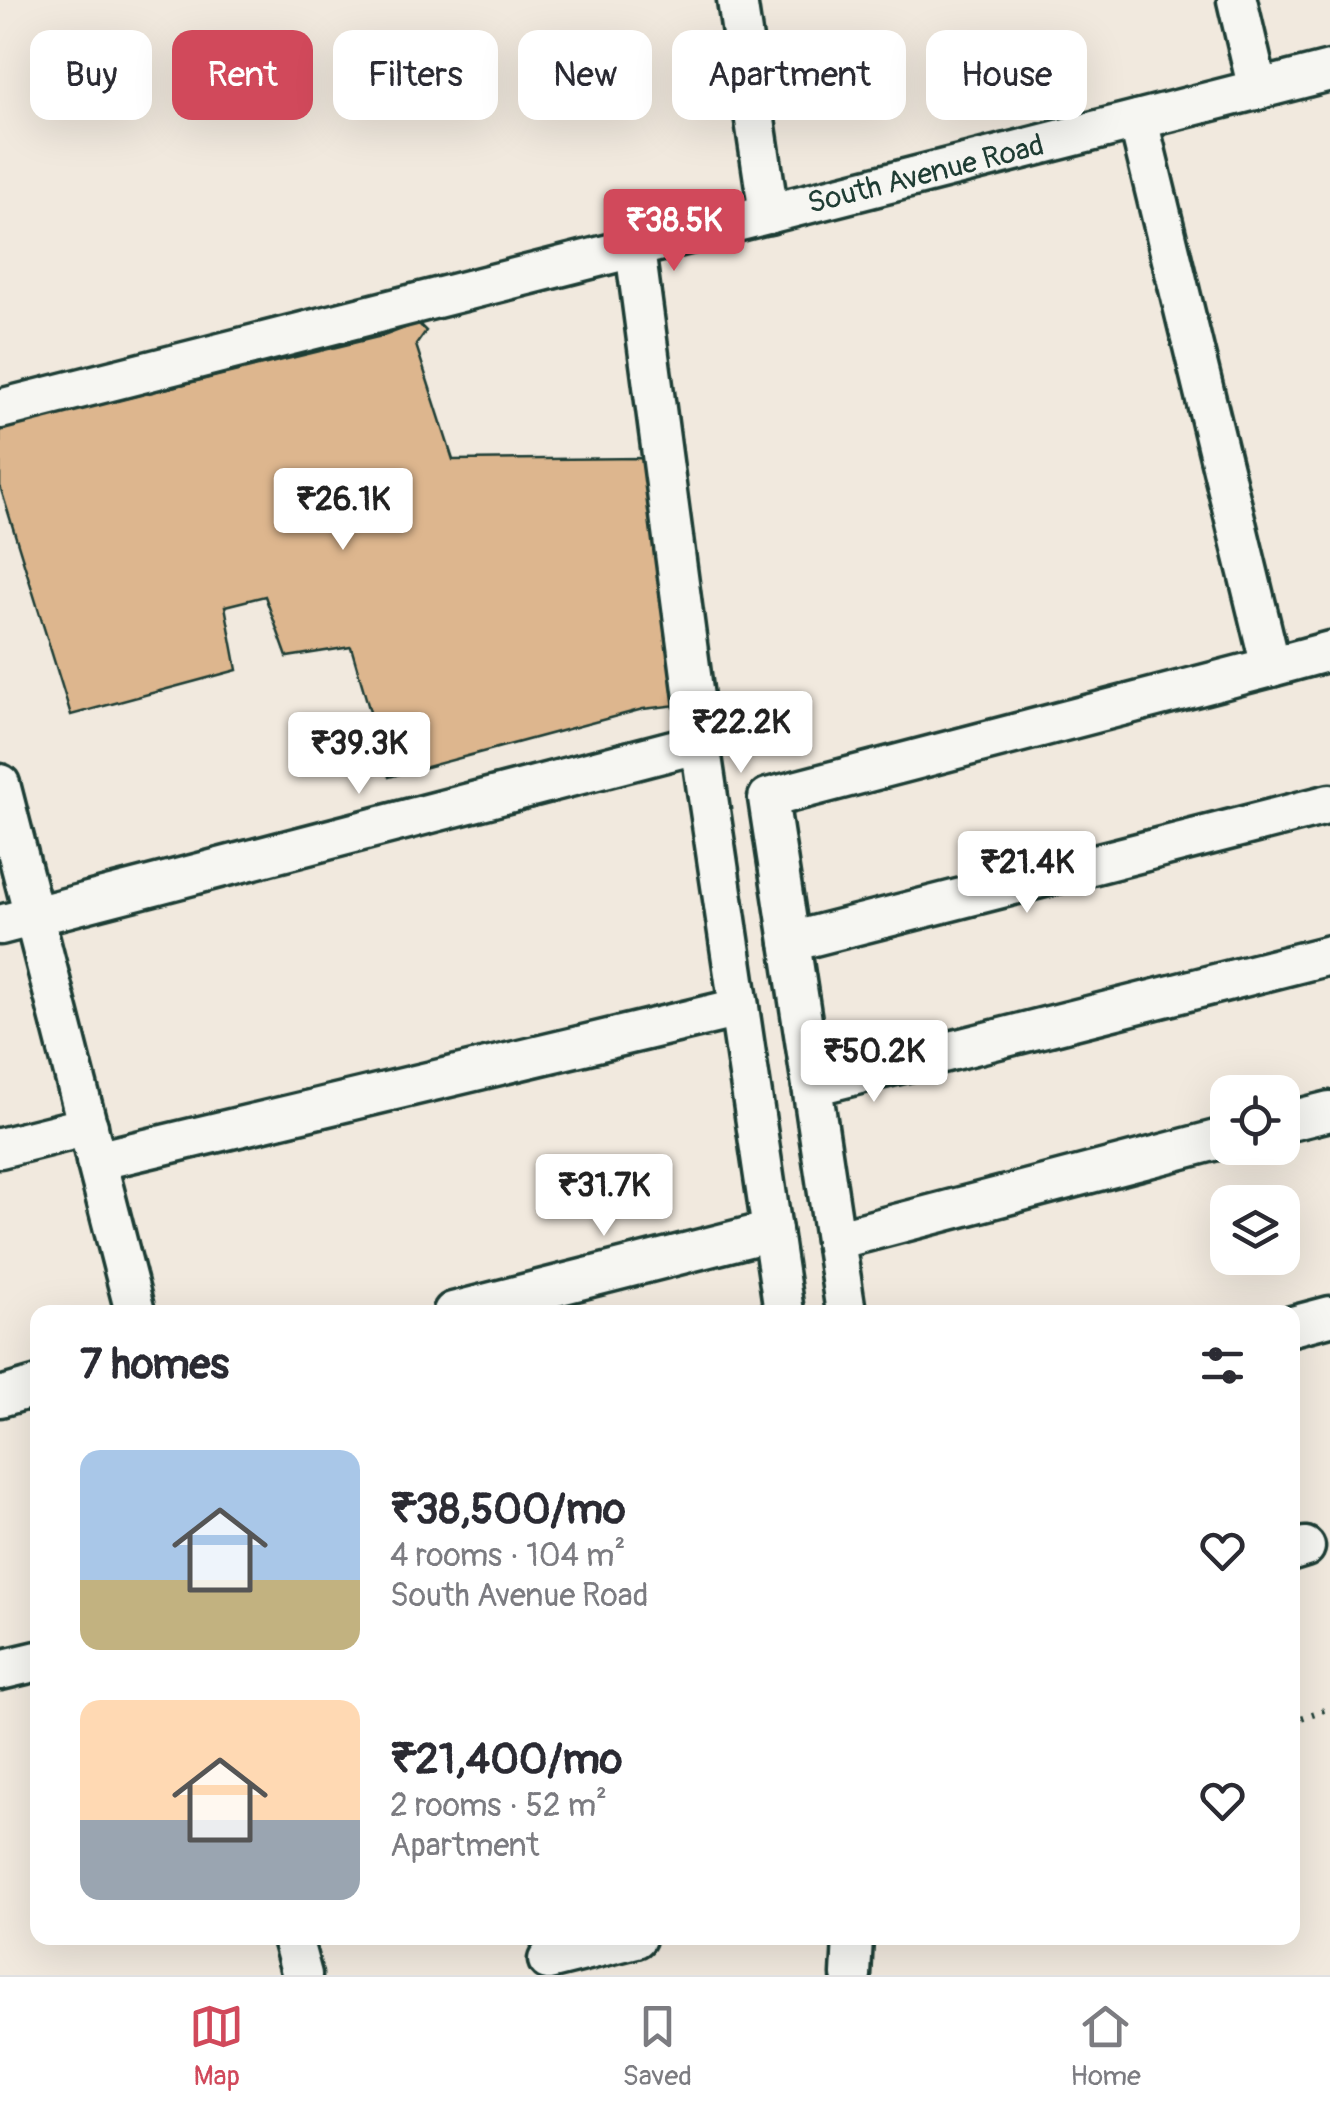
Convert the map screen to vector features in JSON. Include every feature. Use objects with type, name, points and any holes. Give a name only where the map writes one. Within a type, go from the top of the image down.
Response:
[{"type":"street","points":[[736,0],[768,214]]},
{"type":"street","points":[[1237,0],[1258,90]]},
{"type":"street","name":"South Avenue Road","points":[[0,409],[1330,71]]},
{"type":"street","points":[[1138,120],[1272,666]]},
{"type":"street","points":[[635,249],[700,743],[783,1305]]},
{"type":"street","points":[[712,810],[1330,651]]},
{"type":"street","points":[[17,920],[700,743]]},
{"type":"street","points":[[0,784],[17,920],[92,1144],[133,1305]]},
{"type":"street","points":[[768,798],[845,1305]]},
{"type":"street","points":[[790,942],[1330,804]]},
{"type":"street","points":[[812,1086],[1330,955]]},
{"type":"street","points":[[0,1148],[92,1144],[739,1008]]},
{"type":"street","points":[[1300,1118],[1330,1111]]},
{"type":"street","points":[[835,1240],[1210,1143]]},
{"type":"street","points":[[481,1305],[772,1231]]},
{"type":"street","points":[[1300,1324],[1330,1316]]},
{"type":"street","points":[[0,1396],[30,1388]]},
{"type":"street","points":[[0,1670],[30,1662]]},
{"type":"street","points":[[294,1945],[302,1975]]},
{"type":"street","points":[[548,1957],[604,1945]]},
{"type":"street","points":[[851,1975],[853,1945]]},
{"type":"path","points":[[1300,1717],[1330,1708]]},
{"type":"building","points":[[418,323],[426,331],[416,345],[453,460],[644,458],[686,704],[643,709],[389,777],[351,647],[287,657],[265,596],[225,606],[237,670],[71,715],[0,486],[0,429],[386,335]]}]
